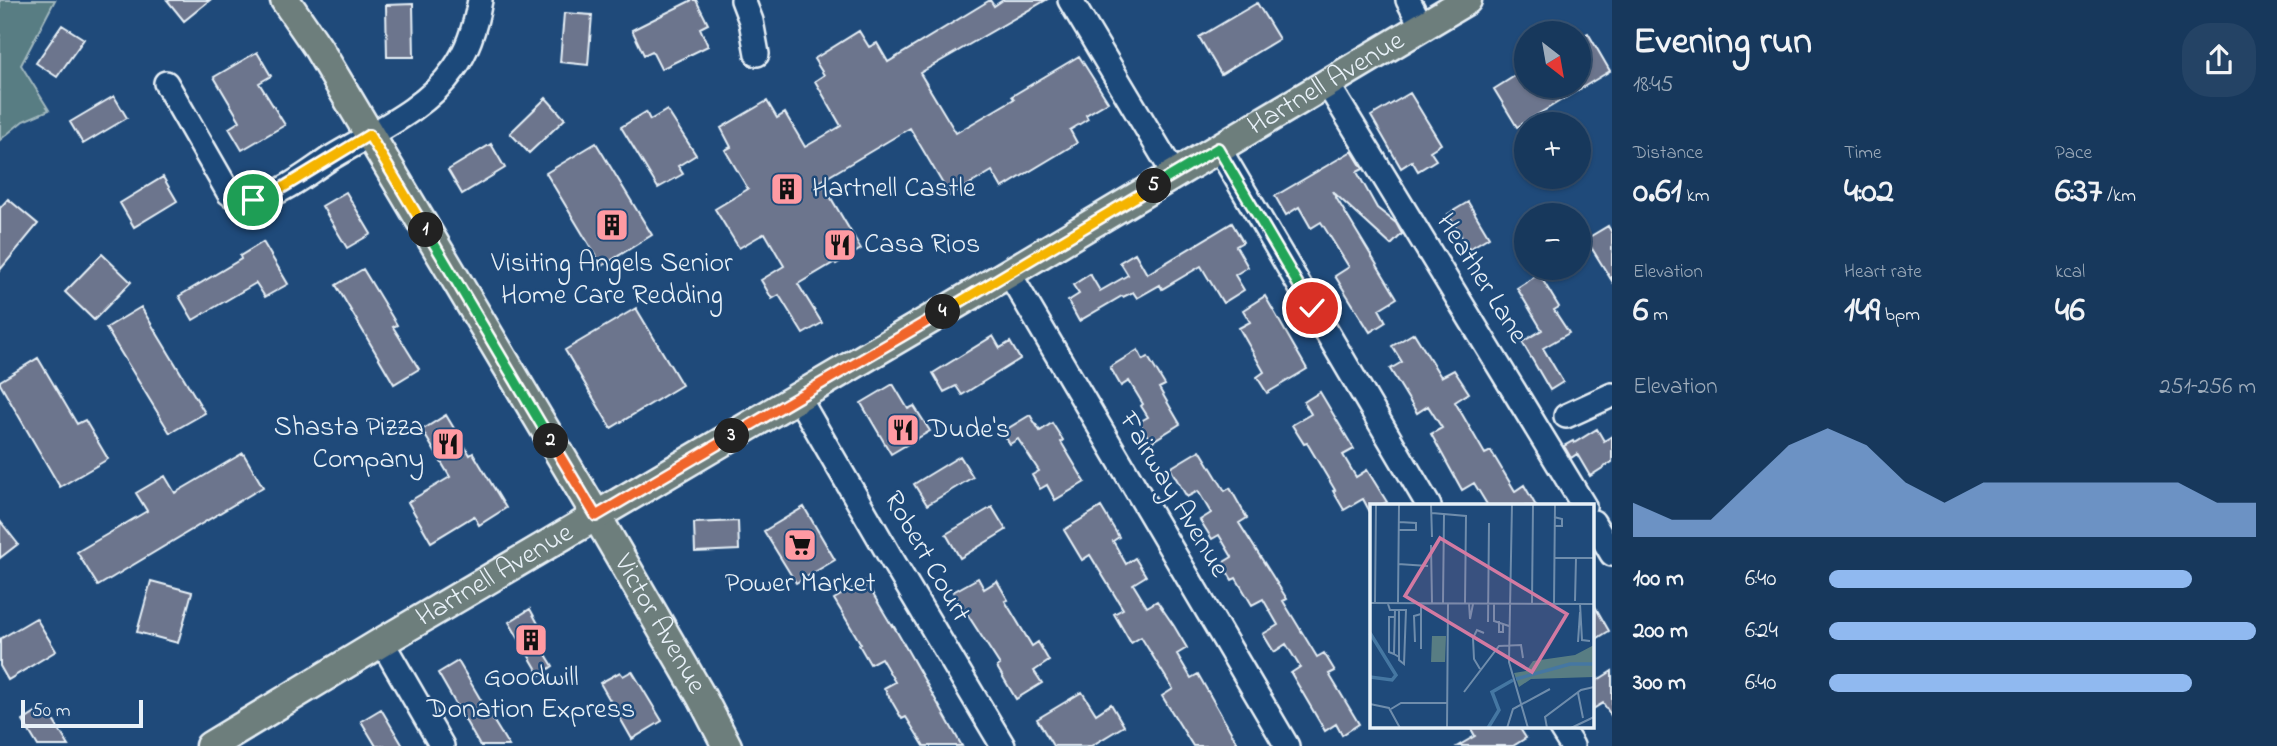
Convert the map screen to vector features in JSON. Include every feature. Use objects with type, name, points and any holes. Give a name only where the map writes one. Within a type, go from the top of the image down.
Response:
[{"type":"main road","name":"Victor Avenue","points":[[285,0],[318,48],[596,516],[727,746]]},
{"type":"main road","name":"Hartnell Avenue","points":[[210,746],[1467,0]]},
{"type":"street","points":[[166,83],[225,187],[235,198],[253,200],[269,195],[430,96],[453,71],[477,19],[480,0]]},
{"type":"street","points":[[743,0],[751,21],[757,54]]},
{"type":"street","points":[[1070,0],[1174,174]]},
{"type":"street","points":[[1408,0],[1422,27]]},
{"type":"street","name":"Heather Lane","points":[[1327,83],[1583,504]]},
{"type":"street","points":[[1218,148],[1428,504]]},
{"type":"street","name":"Fairway Avenue","points":[[1009,273],[1287,746]]},
{"type":"street","points":[[1566,416],[1612,395]]},
{"type":"street","name":"Robert Court","points":[[799,397],[1003,746]]},
{"type":"street","points":[[1594,524],[1612,554]]},
{"type":"street","points":[[383,642],[442,746]]},
{"type":"street","points":[[1561,728],[1572,746]]},
{"type":"green space","points":[[0,0],[55,0],[21,65],[49,110],[23,121],[0,140]]},
{"type":"building","points":[[167,0],[210,0],[184,21]]},
{"type":"building","points":[[696,0],[708,24],[700,28],[708,46],[661,69],[652,51],[644,55],[632,30]]},
{"type":"building","points":[[990,0],[994,6],[1003,0],[1046,0],[920,73],[956,133],[1079,56],[1108,102],[1086,115],[1088,119],[1070,130],[1077,143],[1002,188],[992,171],[950,196],[910,128],[821,181],[861,249],[798,284],[822,323],[803,334],[779,295],[772,299],[761,280],[784,266],[765,233],[739,248],[715,209],[748,189],[725,150],[731,147],[721,128],[767,101],[777,118],[785,113],[805,147],[841,126],[815,81],[824,75],[814,59],[859,31],[869,47],[877,43],[888,62]]},
{"type":"building","points":[[1257,3],[1279,39],[1221,74],[1199,37]]},
{"type":"building","points":[[413,4],[414,57],[387,57],[386,5]]},
{"type":"building","points":[[564,13],[592,15],[588,65],[560,62]]},
{"type":"building","points":[[62,25],[84,39],[57,77],[36,63]]},
{"type":"building","points":[[1591,38],[1610,71],[1591,82]]},
{"type":"building","points":[[257,52],[271,76],[259,83],[285,125],[242,150],[229,128],[240,121],[214,77]]},
{"type":"building","points":[[1514,76],[1514,98],[1565,98],[1542,112],[1514,112],[1514,122],[1494,89]]},
{"type":"building","points":[[1410,93],[1441,144],[1430,151],[1436,160],[1418,171],[1412,161],[1401,168],[1371,116]]},
{"type":"building","points":[[114,96],[127,118],[83,144],[70,122]]},
{"type":"building","points":[[546,98],[565,119],[529,153],[510,133]]},
{"type":"building","points":[[667,110],[696,155],[678,166],[683,174],[658,188],[621,127],[646,112],[650,120]]},
{"type":"building","points":[[596,143],[652,235],[602,266],[546,173]]},
{"type":"building","points":[[491,144],[505,168],[462,194],[448,170]]},
{"type":"building","points":[[1352,151],[1363,169],[1357,172],[1377,208],[1396,223],[1402,234],[1391,245],[1332,191],[1397,298],[1379,309],[1386,322],[1370,332],[1335,276],[1349,267],[1321,222],[1311,228],[1299,207],[1286,215],[1275,196]]},
{"type":"building","points":[[163,177],[177,201],[134,227],[120,203]]},
{"type":"building","points":[[346,192],[371,234],[347,248],[322,206]]},
{"type":"building","points":[[8,199],[38,224],[0,270],[0,208]]},
{"type":"building","points":[[1468,202],[1489,237],[1469,249],[1448,214]]},
{"type":"building","points":[[1232,223],[1243,242],[1236,246],[1248,267],[1235,275],[1244,290],[1223,303],[1201,266],[1162,289],[1160,285],[1137,298],[1133,292],[1122,296],[1079,321],[1068,301],[1079,294],[1073,285],[1090,274],[1100,291],[1128,275],[1120,262],[1135,253],[1147,274]]},
{"type":"building","points":[[1608,226],[1612,233],[1612,281],[1591,247],[1591,236]]},
{"type":"building","points":[[263,242],[288,284],[265,297],[256,283],[193,320],[179,296],[241,259],[240,256]]},
{"type":"building","points":[[102,254],[131,282],[94,320],[65,292]]},
{"type":"building","points":[[363,269],[397,325],[393,327],[419,369],[394,384],[336,285]]},
{"type":"building","points":[[1530,280],[1543,280],[1559,307],[1554,310],[1569,333],[1543,348],[1563,382],[1550,390],[1522,342],[1542,330],[1517,288]]},
{"type":"building","points":[[1265,296],[1307,369],[1267,393],[1257,377],[1264,372],[1239,328],[1250,322],[1243,310]]},
{"type":"building","points":[[141,307],[205,413],[170,433],[106,328]]},
{"type":"building","points":[[636,308],[682,385],[611,428],[565,350]]},
{"type":"building","points":[[1414,333],[1441,377],[1454,370],[1469,393],[1455,402],[1485,454],[1491,451],[1515,491],[1524,485],[1535,504],[1487,504],[1474,483],[1462,490],[1431,434],[1442,428],[1428,406],[1417,413],[1390,369],[1402,362],[1392,346]]},
{"type":"building","points":[[993,336],[1000,348],[1010,342],[1020,359],[962,395],[956,386],[944,392],[933,373]]},
{"type":"building","points":[[1138,350],[1143,360],[1148,357],[1165,385],[1159,388],[1180,424],[1151,442],[1139,422],[1148,417],[1141,406],[1143,404],[1129,381],[1121,386],[1110,367]]},
{"type":"building","points":[[38,358],[77,424],[85,420],[108,459],[60,487],[0,384],[0,381]]},
{"type":"building","points":[[893,384],[908,409],[914,406],[930,431],[891,454],[861,403]]},
{"type":"building","points":[[1320,392],[1354,449],[1343,455],[1356,477],[1367,470],[1387,502],[1370,504],[1370,512],[1363,499],[1344,510],[1307,443],[1304,444],[1292,425],[1311,414],[1304,402]]},
{"type":"building","points":[[446,415],[506,508],[479,525],[474,516],[431,542],[408,502],[450,477],[422,430]]},
{"type":"building","points":[[1030,415],[1040,431],[1052,423],[1085,482],[1055,500],[1047,485],[1040,489],[1032,475],[1039,471],[1018,439],[1010,444],[1002,432]]},
{"type":"building","points":[[1597,429],[1604,441],[1612,436],[1612,462],[1590,476],[1577,454],[1571,458],[1564,446]]},
{"type":"building","points":[[1200,450],[1225,491],[1230,488],[1247,518],[1239,523],[1287,599],[1283,601],[1317,657],[1324,653],[1335,671],[1329,674],[1359,724],[1342,735],[1336,724],[1325,731],[1291,673],[1300,667],[1286,644],[1274,652],[1263,634],[1278,625],[1263,599],[1252,605],[1236,578],[1232,580],[1222,563],[1232,557],[1219,535],[1212,539],[1200,520],[1211,513],[1198,491],[1187,497],[1170,468]]},
{"type":"building","points":[[243,453],[263,487],[98,586],[77,552],[147,511],[136,493],[165,476],[175,493]]},
{"type":"building","points":[[960,456],[973,477],[927,505],[914,484]]},
{"type":"building","name":"Power Market","points":[[804,507],[835,560],[796,583],[764,531]]},
{"type":"building","points":[[992,507],[1006,530],[960,558],[946,534]]},
{"type":"building","points":[[1101,507],[1119,537],[1113,541],[1126,564],[1135,558],[1146,576],[1133,584],[1147,607],[1157,601],[1174,626],[1187,648],[1177,654],[1191,678],[1198,674],[1239,746],[1193,746],[1162,696],[1173,689],[1141,637],[1131,643],[1114,614],[1123,609],[1090,555],[1082,560],[1064,530]]},
{"type":"building","points":[[0,521],[18,544],[0,558]]},
{"type":"building","points":[[738,521],[739,550],[695,552],[694,523]]},
{"type":"building","points":[[978,578],[984,589],[997,581],[1008,600],[1005,601],[1032,646],[1038,642],[1049,661],[1034,671],[1042,683],[1016,699],[997,667],[1000,665],[953,592]]},
{"type":"building","points":[[151,581],[192,592],[178,643],[137,632]]},
{"type":"building","points":[[865,581],[962,746],[924,746],[906,717],[902,719],[884,688],[895,682],[881,658],[870,664],[834,599]]},
{"type":"building","points":[[1594,605],[1609,631],[1594,640]]},
{"type":"building","name":"Goodwill Donation Express","points":[[530,609],[546,638],[539,643],[553,666],[540,675],[509,622]]},
{"type":"building","points":[[36,618],[56,651],[8,680],[0,666],[0,639]]},
{"type":"building","points":[[458,661],[509,746],[480,746],[438,673]]},
{"type":"building","points":[[632,671],[662,721],[632,739],[600,683],[620,672],[623,676]]},
{"type":"building","points":[[1612,671],[1612,717],[1603,703],[1594,708],[1594,682]]},
{"type":"building","points":[[1082,692],[1096,714],[1111,704],[1124,726],[1091,746],[1053,746],[1037,719]]},
{"type":"building","points":[[45,707],[69,746],[38,746],[23,721]]},
{"type":"building","points":[[381,709],[403,746],[376,746],[361,721]]},
{"type":"building","points":[[1471,728],[1520,728],[1526,738],[1513,746],[1458,746],[1475,736]]},
{"type":"place","name":"Hartnell Castle","points":[[787,189]]},
{"type":"place","name":"Visiting Angels Senior Home Care Redding","points":[[612,225]]},
{"type":"place","name":"Casa Rios","points":[[840,245]]},
{"type":"place","name":"Dude's","points":[[903,430]]},
{"type":"place","name":"Shasta Pizza Company","points":[[448,444]]},
{"type":"place","name":"Power Market","points":[[800,545]]},
{"type":"place","name":"Goodwill Donation Express","points":[[531,640]]},
{"type":"route","points":[[253,200],[282,188],[369,135],[596,516],[1218,148],[1312,308]]}]
